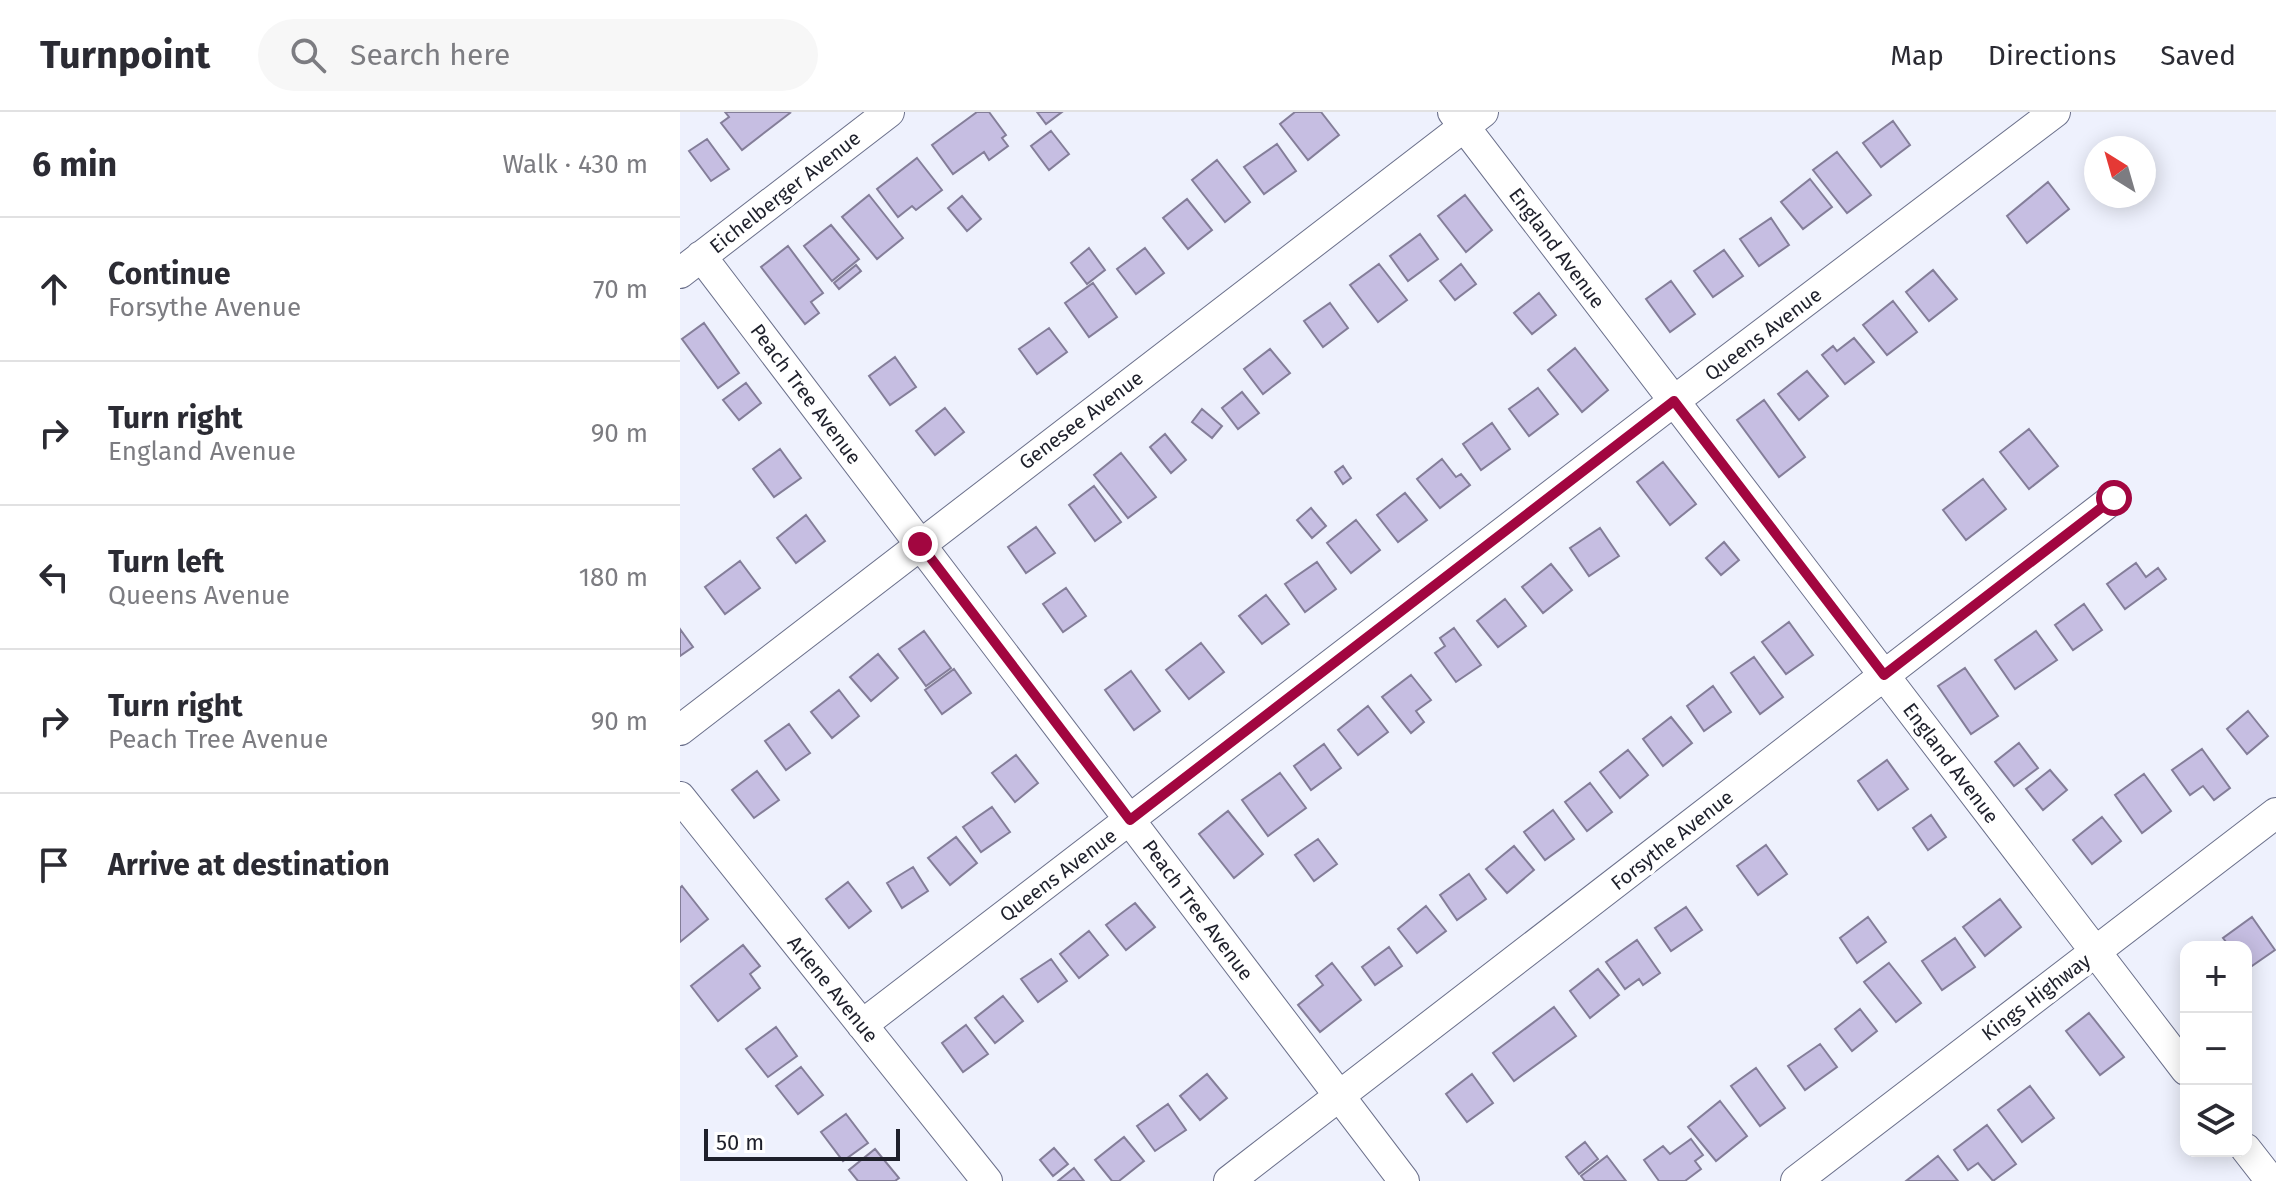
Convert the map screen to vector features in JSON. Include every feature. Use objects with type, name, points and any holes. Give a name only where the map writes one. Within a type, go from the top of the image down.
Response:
[{"type":"street","name":"Eichelberger Avenue","points":[[691,264],[889,112]]},
{"type":"street","name":"Queens Avenue","points":[[862,1025],[2055,112]]},
{"type":"street","name":"England Avenue","points":[[1467,117],[1674,401],[2180,1062]]},
{"type":"street","name":"Genesee Avenue","points":[[680,730],[1467,117]]},
{"type":"street","name":"Peach Tree Avenue","points":[[691,264],[920,544],[1404,1181]]},
{"type":"street","name":"Forsythe Avenue","points":[[1229,1181],[2114,498]]},
{"type":"street","name":"Arlene Avenue","points":[[680,797],[987,1181]]},
{"type":"street","name":"Kings Highway","points":[[1796,1181],[2276,813]]},
{"type":"street","points":[[2252,1157],[2271,1181]]},
{"type":"building","points":[[725,112],[790,113],[742,150],[721,123],[729,117]]},
{"type":"building","points":[[977,112],[989,112],[1006,135],[1002,138],[1008,146],[989,160],[984,152],[953,174],[932,145]]},
{"type":"building","points":[[1037,112],[1062,112],[1046,124]]},
{"type":"building","points":[[1295,112],[1321,112],[1339,135],[1308,160],[1280,124]]},
{"type":"building","points":[[1893,121],[1910,145],[1881,167],[1863,143]]},
{"type":"building","points":[[1051,131],[1069,154],[1049,170],[1031,146]]},
{"type":"building","points":[[707,139],[729,169],[711,181],[689,151]]},
{"type":"building","points":[[1277,144],[1296,171],[1264,194],[1244,167]]},
{"type":"building","points":[[1837,152],[1871,195],[1847,213],[1813,170]]},
{"type":"building","points":[[917,158],[942,190],[916,210],[912,206],[898,217],[877,189]]},
{"type":"building","points":[[1217,160],[1250,202],[1225,222],[1192,180]]},
{"type":"building","points":[[1810,179],[1832,207],[1803,229],[1781,202]]},
{"type":"building","points":[[2048,182],[2069,209],[2027,243],[2007,216]]},
{"type":"building","points":[[869,195],[903,238],[877,259],[842,217]]},
{"type":"building","points":[[1465,195],[1492,230],[1466,252],[1438,216]]},
{"type":"building","points":[[962,196],[981,219],[967,231],[948,208]]},
{"type":"building","points":[[1187,199],[1212,230],[1188,249],[1163,218]]},
{"type":"building","points":[[1771,218],[1789,245],[1759,266],[1740,239]]},
{"type":"building","points":[[831,225],[859,259],[832,281],[804,246]]},
{"type":"building","points":[[1420,234],[1438,259],[1408,281],[1390,256]]},
{"type":"building","points":[[788,246],[823,293],[811,302],[819,313],[805,324],[761,267]]},
{"type":"building","points":[[1089,248],[1105,270],[1087,284],[1071,263]]},
{"type":"building","points":[[1145,248],[1164,273],[1136,294],[1117,269]]},
{"type":"building","points":[[1724,250],[1743,276],[1713,297],[1694,271]]},
{"type":"building","points":[[1379,264],[1407,300],[1378,322],[1350,285]]},
{"type":"building","points":[[1461,264],[1476,284],[1455,300],[1440,281]]},
{"type":"building","points":[[856,265],[861,271],[839,289],[834,283]]},
{"type":"building","points":[[1933,270],[1957,299],[1929,321],[1906,292]]},
{"type":"building","points":[[1671,281],[1695,314],[1670,332],[1646,299]]},
{"type":"building","points":[[1093,283],[1117,317],[1089,337],[1065,303]]},
{"type":"building","points":[[1539,293],[1556,315],[1532,334],[1514,313]]},
{"type":"building","points":[[1893,301],[1917,332],[1887,355],[1863,325]]},
{"type":"building","points":[[1330,303],[1348,328],[1323,347],[1304,321]]},
{"type":"building","points":[[704,323],[739,373],[718,388],[682,339]]},
{"type":"building","points":[[1049,328],[1067,352],[1037,374],[1019,349]]},
{"type":"building","points":[[1854,338],[1874,362],[1845,384],[1822,355],[1833,346],[1837,351]]},
{"type":"building","points":[[1575,348],[1608,390],[1582,412],[1548,370]]},
{"type":"building","points":[[1270,349],[1290,373],[1263,394],[1244,369]]},
{"type":"building","points":[[895,357],[916,387],[890,405],[869,376]]},
{"type":"building","points":[[1807,371],[1828,396],[1799,420],[1778,394]]},
{"type":"building","points":[[746,383],[761,403],[739,420],[723,400]]},
{"type":"building","points":[[1538,388],[1558,414],[1529,436],[1509,409]]},
{"type":"building","points":[[1242,392],[1259,413],[1238,429],[1222,408]]},
{"type":"building","points":[[1764,400],[1805,457],[1779,477],[1737,420]]},
{"type":"building","points":[[945,408],[964,432],[935,455],[916,431]]},
{"type":"building","points":[[1202,409],[1222,426],[1212,438],[1192,422]]},
{"type":"building","points":[[1492,423],[1510,449],[1481,470],[1463,444]]},
{"type":"building","points":[[2029,429],[2058,466],[2029,489],[2000,452]]},
{"type":"building","points":[[1165,434],[1186,460],[1171,473],[1150,447]]},
{"type":"building","points":[[780,449],[801,478],[774,497],[753,469]]},
{"type":"building","points":[[1121,453],[1156,497],[1128,518],[1094,475]]},
{"type":"building","points":[[1442,459],[1456,477],[1461,474],[1470,485],[1440,508],[1417,479]]},
{"type":"building","points":[[1663,462],[1696,504],[1670,525],[1637,482]]},
{"type":"building","points":[[1343,466],[1351,478],[1343,484],[1335,472]]},
{"type":"building","points":[[1983,479],[2006,509],[1966,540],[1943,510]]},
{"type":"building","points":[[1094,486],[1121,522],[1095,541],[1069,505]]},
{"type":"building","points":[[1405,493],[1427,520],[1398,542],[1377,515]]},
{"type":"building","points":[[1311,508],[1326,526],[1312,538],[1297,520]]},
{"type":"building","points":[[806,515],[825,541],[796,563],[777,538]]},
{"type":"building","points":[[1356,520],[1380,550],[1351,573],[1327,543]]},
{"type":"building","points":[[1036,527],[1055,553],[1026,573],[1008,547]]},
{"type":"building","points":[[1600,528],[1619,556],[1589,576],[1570,548]]},
{"type":"building","points":[[1724,542],[1739,560],[1721,575],[1706,558]]},
{"type":"building","points":[[740,561],[760,588],[725,614],[705,587]]},
{"type":"building","points":[[1317,562],[1336,589],[1305,612],[1285,584]]},
{"type":"building","points":[[2136,563],[2146,577],[2158,568],[2166,579],[2125,609],[2107,584]]},
{"type":"building","points":[[1551,564],[1572,590],[1543,613],[1522,587]]},
{"type":"building","points":[[1066,588],[1086,616],[1063,632],[1043,604]]},
{"type":"building","points":[[1266,595],[1289,624],[1262,644],[1239,616]]},
{"type":"building","points":[[1505,599],[1526,626],[1498,647],[1477,621]]},
{"type":"building","points":[[2084,604],[2102,630],[2073,650],[2055,625]]},
{"type":"building","points":[[1789,622],[1813,655],[1786,674],[1762,642]]},
{"type":"building","points":[[1454,628],[1481,665],[1456,682],[1435,653],[1445,646],[1440,638]]},
{"type":"building","points":[[680,629],[693,647],[680,656]]},
{"type":"building","points":[[924,631],[951,668],[926,686],[899,649]]},
{"type":"building","points":[[2036,631],[2057,660],[2015,689],[1995,660]]},
{"type":"building","points":[[1201,643],[1224,672],[1189,699],[1166,670]]},
{"type":"building","points":[[878,654],[898,678],[871,701],[850,677]]},
{"type":"building","points":[[1754,657],[1783,697],[1760,714],[1731,673]]},
{"type":"building","points":[[1965,668],[1998,716],[1971,734],[1938,686]]},
{"type":"building","points":[[954,669],[971,693],[942,714],[925,690]]},
{"type":"building","points":[[1131,671],[1160,711],[1134,730],[1105,690]]},
{"type":"building","points":[[1411,675],[1431,700],[1416,711],[1424,722],[1411,733],[1382,697]]},
{"type":"building","points":[[1713,686],[1731,712],[1704,731],[1687,706]]},
{"type":"building","points":[[839,690],[859,716],[832,738],[811,712]]},
{"type":"building","points":[[1368,706],[1388,732],[1358,755],[1338,730]]},
{"type":"building","points":[[2248,711],[2268,736],[2247,754],[2227,729]]},
{"type":"building","points":[[1671,717],[1692,743],[1663,766],[1643,739]]},
{"type":"building","points":[[789,724],[810,753],[786,770],[765,741]]},
{"type":"building","points":[[2019,743],[2038,768],[2014,786],[1995,762]]},
{"type":"building","points":[[1324,744],[1341,768],[1311,790],[1294,766]]},
{"type":"building","points":[[2202,749],[2230,788],[2214,800],[2203,786],[2190,795],[2172,770]]},
{"type":"building","points":[[1628,750],[1648,775],[1620,798],[1600,772]]},
{"type":"building","points":[[1016,755],[1038,783],[1015,802],[992,773]]},
{"type":"building","points":[[1887,760],[1908,789],[1878,810],[1858,781]]},
{"type":"building","points":[[2050,770],[2067,790],[2043,810],[2026,789]]},
{"type":"building","points":[[757,771],[779,800],[754,818],[732,790]]},
{"type":"building","points":[[1280,773],[1306,808],[1268,836],[1242,800]]},
{"type":"building","points":[[2144,774],[2171,811],[2142,833],[2115,795]]},
{"type":"building","points":[[1590,783],[1612,812],[1587,831],[1565,802]]},
{"type":"building","points":[[992,807],[1010,832],[981,852],[963,827]]},
{"type":"building","points":[[1553,810],[1574,839],[1545,860],[1524,832]]},
{"type":"building","points":[[1228,811],[1263,854],[1234,878],[1199,834]]},
{"type":"building","points":[[1931,815],[1946,837],[1928,850],[1913,828]]},
{"type":"building","points":[[2102,817],[2121,841],[2092,864],[2073,840]]},
{"type":"building","points":[[956,837],[977,863],[950,885],[928,858]]},
{"type":"building","points":[[1318,839],[1337,864],[1314,881],[1295,855]]},
{"type":"building","points":[[1766,845],[1787,874],[1758,895],[1737,866]]},
{"type":"building","points":[[1514,846],[1534,870],[1507,893],[1486,869]]},
{"type":"building","points":[[913,867],[928,891],[902,908],[887,883]]},
{"type":"building","points":[[1469,874],[1486,899],[1457,920],[1440,895]]},
{"type":"building","points":[[848,882],[871,911],[849,928],[826,899]]},
{"type":"building","points":[[682,886],[708,919],[680,942],[680,888]]},
{"type":"building","points":[[2000,899],[2021,927],[1985,956],[1963,927]]},
{"type":"building","points":[[1135,903],[1155,927],[1126,950],[1106,925]]},
{"type":"building","points":[[1426,906],[1446,931],[1417,953],[1398,929]]},
{"type":"building","points":[[1686,907],[1702,930],[1671,951],[1655,928]]},
{"type":"building","points":[[1868,917],[1886,942],[1857,963],[1840,938]]},
{"type":"building","points":[[2252,917],[2275,950],[2252,966],[2252,941],[2225,941],[2223,938]]},
{"type":"building","points":[[1089,931],[1108,955],[1079,978],[1060,954]]},
{"type":"building","points":[[1955,938],[1975,967],[1942,990],[1922,961]]},
{"type":"building","points":[[1637,940],[1660,973],[1643,985],[1639,979],[1625,989],[1606,962]]},
{"type":"building","points":[[743,945],[760,966],[750,974],[760,988],[718,1021],[691,986]]},
{"type":"building","points":[[1389,947],[1402,966],[1375,985],[1362,967]]},
{"type":"building","points":[[1051,959],[1067,981],[1038,1002],[1021,979]]},
{"type":"building","points":[[1332,963],[1361,1000],[1320,1032],[1298,1005],[1323,985],[1316,976]]},
{"type":"building","points":[[1889,963],[1921,1003],[1896,1022],[1864,982]]},
{"type":"building","points":[[1598,969],[1619,995],[1590,1018],[1570,991]]},
{"type":"building","points":[[1003,996],[1023,1021],[995,1043],[975,1018]]},
{"type":"building","points":[[1554,1007],[1576,1036],[1514,1081],[1493,1053]]},
{"type":"building","points":[[1860,1009],[1877,1031],[1852,1051],[1835,1029]]},
{"type":"building","points":[[2089,1013],[2124,1057],[2100,1075],[2066,1031]]},
{"type":"building","points":[[966,1025],[988,1054],[963,1072],[942,1043]]},
{"type":"building","points":[[776,1027],[797,1056],[768,1077],[746,1049]]},
{"type":"building","points":[[1820,1044],[1837,1067],[1805,1090],[1788,1066]]},
{"type":"building","points":[[801,1067],[823,1095],[798,1114],[776,1086]]},
{"type":"building","points":[[1756,1068],[1785,1108],[1760,1126],[1731,1086]]},
{"type":"building","points":[[1207,1074],[1227,1098],[1200,1120],[1180,1096]]},
{"type":"building","points":[[1472,1074],[1493,1103],[1467,1122],[1446,1094]]},
{"type":"building","points":[[2030,1086],[2054,1118],[2022,1142],[1998,1110]]},
{"type":"building","points":[[1720,1101],[1747,1136],[1716,1161],[1688,1127]]},
{"type":"building","points":[[1168,1104],[1186,1130],[1155,1151],[1137,1126]]},
{"type":"building","points":[[846,1114],[868,1143],[843,1161],[821,1132]]},
{"type":"building","points":[[1987,1125],[2016,1164],[1993,1181],[1978,1163],[1968,1170],[1954,1150]]},
{"type":"building","points":[[1124,1137],[1144,1161],[1119,1181],[1112,1181],[1095,1160]]},
{"type":"building","points":[[1691,1139],[1703,1155],[1695,1161],[1701,1169],[1685,1181],[1659,1181],[1644,1160],[1663,1146],[1670,1154]]},
{"type":"building","points":[[1585,1142],[1598,1159],[1579,1174],[1566,1157]]},
{"type":"building","points":[[1054,1148],[1068,1164],[1053,1176],[1040,1160]]},
{"type":"building","points":[[875,1149],[899,1178],[895,1181],[858,1181],[849,1170]]},
{"type":"building","points":[[1607,1156],[1626,1181],[1585,1181],[1581,1176]]},
{"type":"building","points":[[1938,1156],[1958,1181],[1906,1181]]},
{"type":"building","points":[[1074,1168],[1084,1181],[1058,1181]]},
{"type":"route","points":[[920,544],[1130,820],[1674,401],[1884,675],[2114,498]]}]
